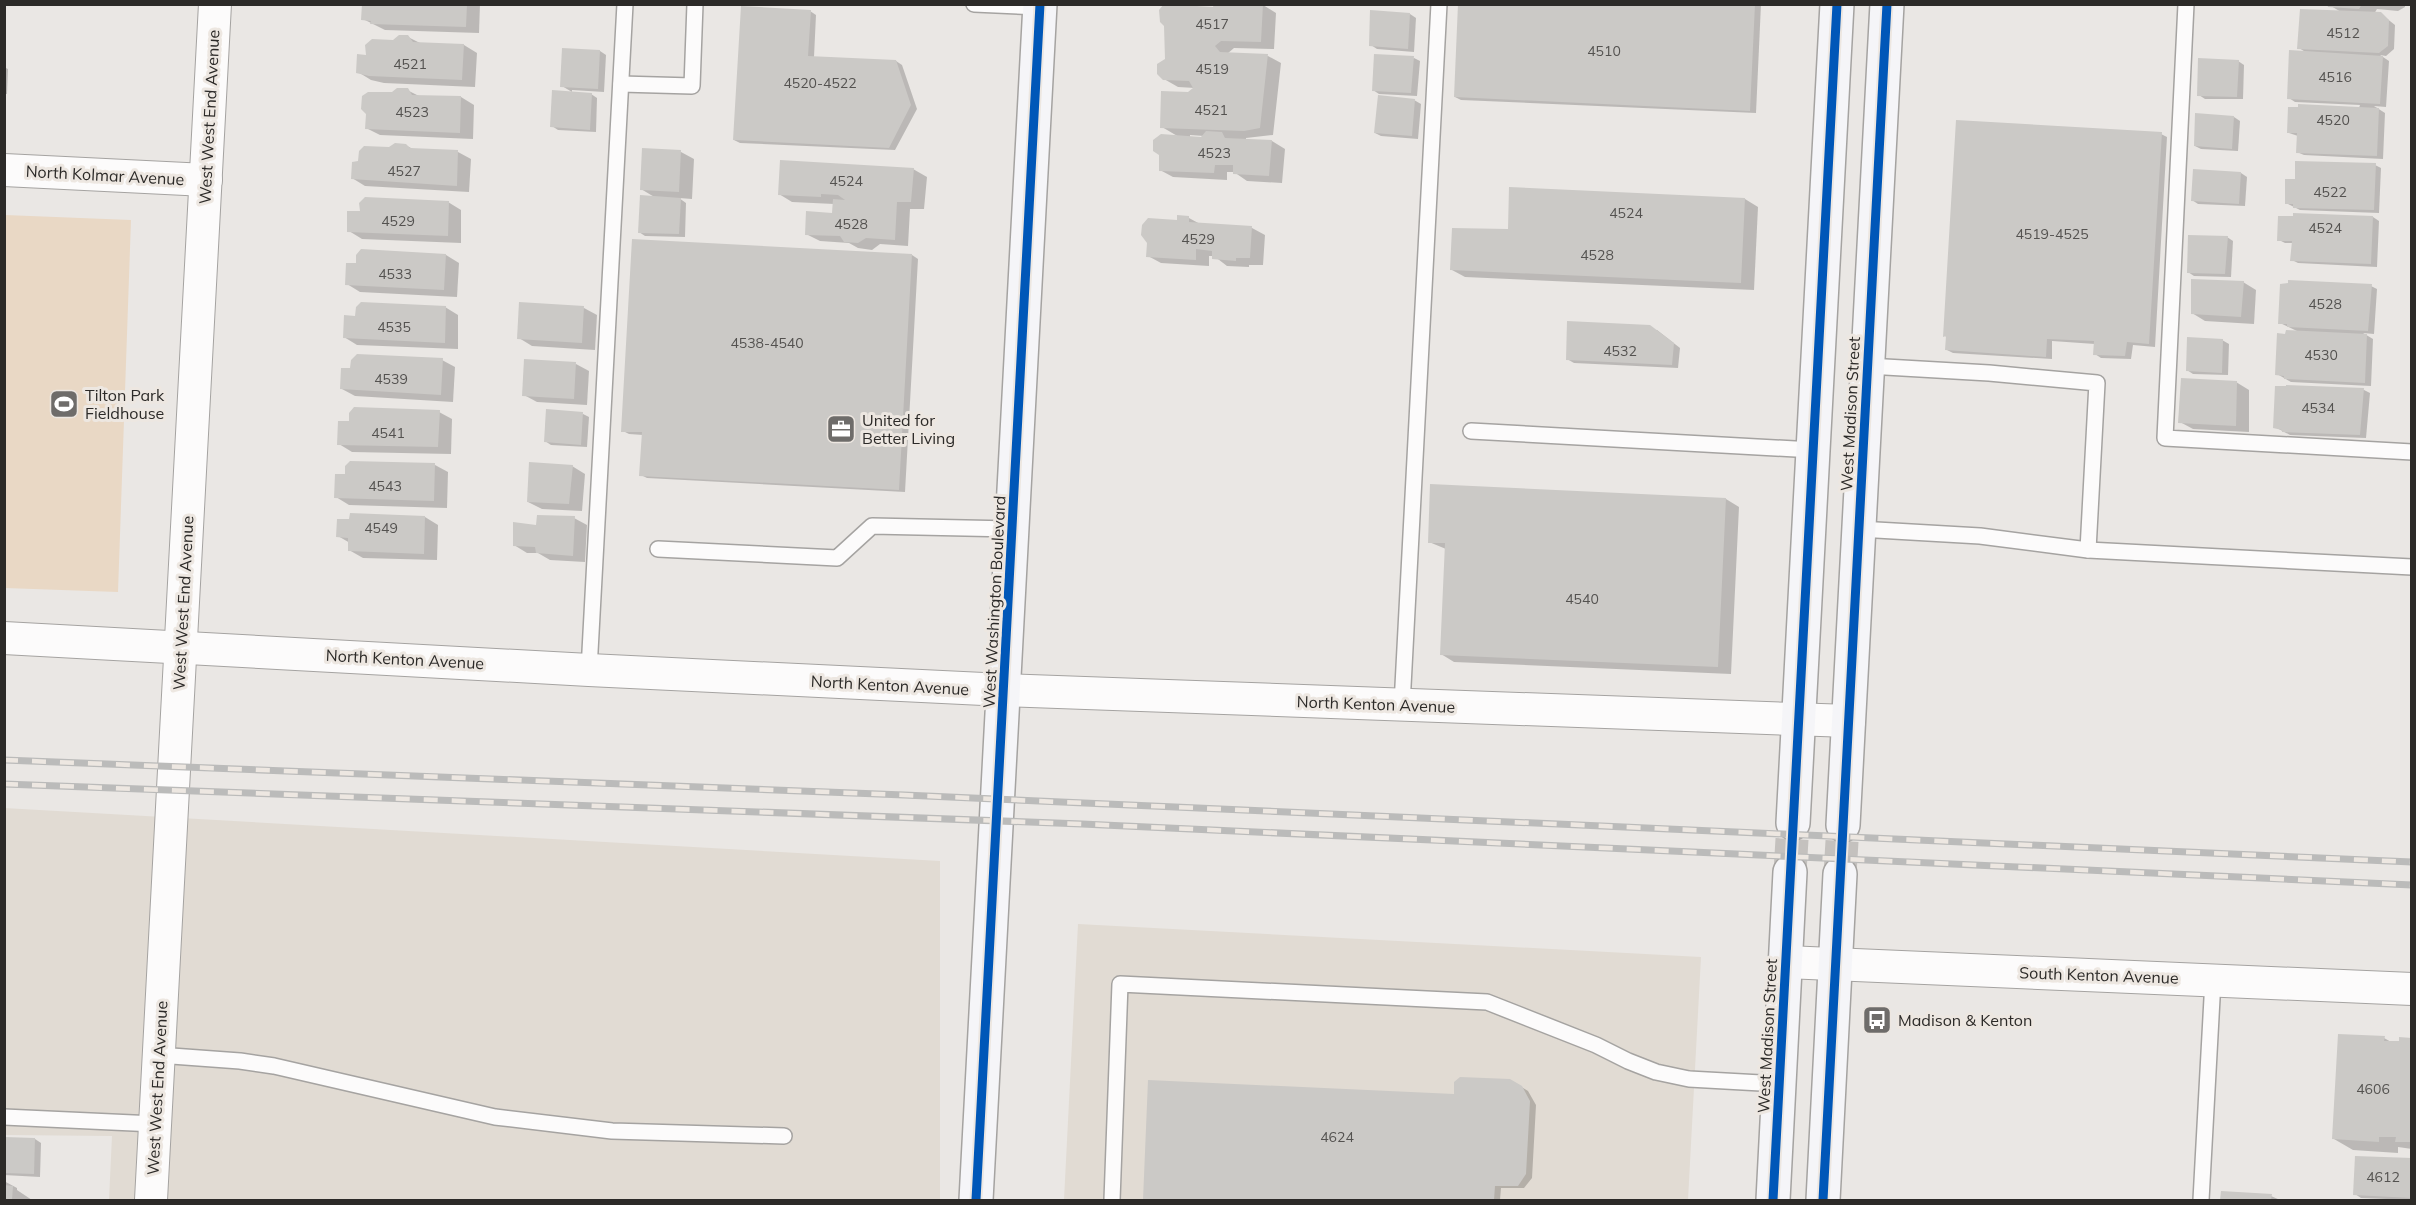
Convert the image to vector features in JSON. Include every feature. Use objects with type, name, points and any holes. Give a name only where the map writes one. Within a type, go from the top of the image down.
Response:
[{"type":"main road","points":[[1793,823],[1837,4]]},
{"type":"main road","name":"West Madison Street","points":[[1843,825],[1887,4]]},
{"type":"main road","name":"West Washington Boulevard","points":[[976,1200],[1040,6]]},
{"type":"main road","name":"West Madison Street","points":[[1773,1200],[1790,872]]},
{"type":"main road","points":[[1823,1200],[1840,874]]},
{"type":"street","name":"West West End Avenue","points":[[151,1200],[215,4]]},
{"type":"street","name":"North Kolmar Avenue","points":[[4,170],[206,180]]},
{"type":"street","name":"North Kenton Avenue","points":[[4,638],[1004,690],[1849,721]]},
{"type":"street","name":"South Kenton Avenue","points":[[1786,962],[2412,989]]},
{"type":"lane","points":[[590,670],[626,4]]},
{"type":"lane","points":[[621,84],[692,86],[695,4]]},
{"type":"lane","points":[[974,4],[1040,6]]},
{"type":"lane","points":[[1402,705],[1439,4]]},
{"type":"lane","points":[[2186,4],[2165,438],[2412,452]]},
{"type":"lane","points":[[1868,366],[1989,373],[2097,383],[2088,550]]},
{"type":"lane","points":[[1471,431],[1813,450]]},
{"type":"lane","points":[[658,549],[837,558],[872,526],[1012,529]]},
{"type":"lane","points":[[1859,529],[1980,536],[2088,550],[2412,567]]},
{"type":"lane","points":[[2201,1200],[2213,980]]},
{"type":"lane","points":[[1112,1200],[1120,984],[1487,1002],[1596,1045],[1656,1072],[1689,1079],[1779,1083]]},
{"type":"lane","points":[[158,1055],[274,1066],[495,1117],[612,1131],[784,1136]]},
{"type":"lane","points":[[4,1117],[155,1124]]},
{"type":"shaded area","name":"Tilton Park Fieldhouse","points":[[5,215],[131,220],[118,592],[5,588]]},
{"type":"shaded area","points":[[4,808],[940,861],[940,1200],[109,1200],[112,1136],[5,1135]]},
{"type":"shaded area","points":[[1078,924],[1701,957],[1688,1200],[1064,1200]]},
{"type":"building","points":[[362,4],[467,4],[466,27],[370,24],[371,21],[361,20]]},
{"type":"building","points":[[1164,4],[1213,7],[1214,4],[1263,4],[1261,42],[1221,41],[1215,46],[1220,52],[1268,54],[1260,128],[1244,131],[1160,128],[1161,91],[1188,92],[1193,88],[1189,81],[1163,80],[1157,74],[1157,64],[1165,59],[1164,26],[1160,22],[1159,10]]},
{"type":"building","points":[[1458,4],[1755,4],[1750,111],[1454,97]]},
{"type":"building","points":[[2327,4],[2362,4],[2359,9],[2328,7]]},
{"type":"building","points":[[741,6],[811,10],[808,56],[896,60],[911,105],[889,148],[733,140]]},
{"type":"building","points":[[2300,9],[2381,12],[2389,20],[2388,46],[2379,53],[2297,49]]},
{"type":"building","points":[[1370,10],[1410,13],[1408,49],[1369,46]]},
{"type":"building","points":[[399,35],[408,35],[413,42],[464,44],[462,80],[369,76],[356,73],[357,54],[366,55],[365,45],[372,39],[393,40]]},
{"type":"building","points":[[562,48],[600,50],[598,89],[560,87]]},
{"type":"building","points":[[2289,50],[2383,56],[2380,104],[2287,99]]},
{"type":"building","points":[[1374,54],[1414,56],[1411,93],[1372,91]]},
{"type":"building","points":[[2198,58],[2239,60],[2237,97],[2197,96]]},
{"type":"building","points":[[397,88],[408,88],[412,95],[461,96],[460,133],[365,129],[366,114],[361,109],[362,96],[368,92],[392,92]]},
{"type":"building","points":[[552,90],[592,93],[590,130],[550,127]]},
{"type":"building","points":[[1378,95],[1415,99],[1412,136],[1374,133]]},
{"type":"building","points":[[2298,104],[2379,108],[2377,156],[2296,153],[2297,133],[2287,133],[2288,107],[2298,107]]},
{"type":"building","points":[[2195,113],[2234,116],[2232,149],[2194,146]]},
{"type":"building","points":[[1956,120],[2162,132],[2149,344],[2127,342],[2125,356],[2093,355],[2094,341],[2047,339],[2046,357],[1945,350],[1946,336],[1943,337]]},
{"type":"building","points":[[1206,131],[1222,132],[1225,138],[1272,140],[1269,176],[1233,174],[1233,165],[1215,165],[1214,173],[1159,171],[1159,155],[1153,151],[1153,140],[1161,134],[1201,137]]},
{"type":"building","points":[[395,143],[406,144],[410,148],[458,150],[457,186],[351,179],[352,162],[358,161],[359,151],[364,146],[389,147]]},
{"type":"building","points":[[642,148],[681,150],[679,192],[640,190]]},
{"type":"building","points":[[780,160],[914,168],[911,202],[897,202],[895,240],[866,238],[858,243],[844,242],[840,236],[805,235],[806,211],[832,213],[833,199],[845,200],[838,195],[821,194],[821,197],[778,195]]},
{"type":"building","points":[[2295,161],[2376,163],[2374,210],[2293,208],[2293,204],[2285,204],[2285,179],[2295,179]]},
{"type":"building","points":[[2193,169],[2241,172],[2239,204],[2191,201]]},
{"type":"building","points":[[1509,187],[1745,198],[1741,283],[1450,270],[1452,228],[1508,229]]},
{"type":"building","points":[[640,195],[681,198],[679,234],[638,233]]},
{"type":"building","points":[[365,197],[449,201],[448,236],[347,232],[347,211],[360,211],[359,203]]},
{"type":"building","points":[[2293,213],[2373,216],[2371,264],[2290,261],[2292,241],[2277,241],[2278,216],[2293,216]]},
{"type":"building","points":[[1177,215],[1189,216],[1189,222],[1252,226],[1250,258],[1236,258],[1236,261],[1212,259],[1212,251],[1196,249],[1196,260],[1146,257],[1147,243],[1141,235],[1142,225],[1148,218],[1177,220]]},
{"type":"building","points":[[2188,235],[2228,236],[2225,274],[2187,273]]},
{"type":"building","points":[[632,239],[912,254],[899,490],[639,476],[642,432],[621,432]]},
{"type":"building","points":[[361,249],[446,254],[444,290],[345,285],[346,263],[356,263],[356,255]]},
{"type":"building","points":[[2191,279],[2244,281],[2241,317],[2191,314]]},
{"type":"building","points":[[2288,280],[2372,284],[2368,331],[2287,327],[2287,324],[2278,324],[2280,284],[2288,283]]},
{"type":"building","points":[[361,302],[446,306],[445,343],[343,338],[344,315],[355,316],[356,307]]},
{"type":"building","points":[[519,302],[584,306],[582,343],[517,339]]},
{"type":"building","points":[[1567,321],[1650,325],[1674,343],[1672,365],[1566,360]]},
{"type":"building","points":[[2286,330],[2367,334],[2365,383],[2284,379],[2284,376],[2275,375],[2277,333],[2285,334]]},
{"type":"building","points":[[2187,337],[2223,339],[2222,373],[2186,371]]},
{"type":"building","points":[[357,354],[443,358],[441,395],[340,389],[341,368],[350,368],[351,360]]},
{"type":"building","points":[[524,359],[576,362],[574,399],[522,396]]},
{"type":"building","points":[[2181,378],[2237,381],[2236,426],[2178,423]]},
{"type":"building","points":[[2275,386],[2364,388],[2360,435],[2282,432],[2282,430],[2273,428]]},
{"type":"building","points":[[354,407],[440,410],[438,447],[337,445],[338,421],[349,421],[349,413]]},
{"type":"building","points":[[546,409],[583,412],[581,445],[544,442]]},
{"type":"building","points":[[350,461],[435,463],[434,501],[334,498],[335,474],[345,474],[345,466]]},
{"type":"building","points":[[529,462],[573,465],[569,504],[527,502]]},
{"type":"building","points":[[1430,484],[1726,498],[1718,667],[1440,655],[1445,543],[1428,543]]},
{"type":"building","points":[[350,513],[425,516],[424,554],[348,551],[348,538],[336,537],[337,519],[349,519]]},
{"type":"building","points":[[537,515],[575,516],[573,556],[536,553],[535,547],[513,546],[513,522],[536,525]]},
{"type":"building","points":[[2338,1034],[2385,1036],[2384,1041],[2399,1041],[2399,1037],[2412,1038],[2412,1142],[2395,1142],[2396,1137],[2379,1137],[2379,1142],[2332,1139]]},
{"type":"building","points":[[1460,1077],[1510,1079],[1522,1086],[1530,1101],[1526,1174],[1518,1186],[1495,1186],[1494,1200],[1143,1200],[1148,1080],[1454,1094],[1454,1082]]},
{"type":"building","points":[[4,1137],[35,1138],[34,1174],[4,1173]]},
{"type":"building","points":[[2355,1156],[2412,1158],[2412,1198],[2353,1195]]},
{"type":"building","points":[[4,1185],[13,1186],[12,1200],[4,1200]]},
{"type":"building","points":[[2221,1191],[2272,1194],[2271,1200],[2220,1200]]},
{"type":"tunnel","points":[[1790,872],[1793,823]]},
{"type":"tunnel","points":[[1840,874],[1843,825]]},
{"type":"railway","points":[[4,760],[904,795],[2412,862]]},
{"type":"railway","points":[[4,784],[1082,824],[2412,885]]},
{"type":"cycle path","points":[[976,1200],[1040,4]]},
{"type":"cycle path","points":[[1773,1200],[1837,4]]},
{"type":"cycle path","points":[[1823,1200],[1887,4]]},
{"type":"place","name":"Tilton Park Fieldhouse","points":[[64,404]]},
{"type":"place","name":"United for Better Living","points":[[841,429]]},
{"type":"place","name":"Madison & Kenton","points":[[1877,1020]]}]
